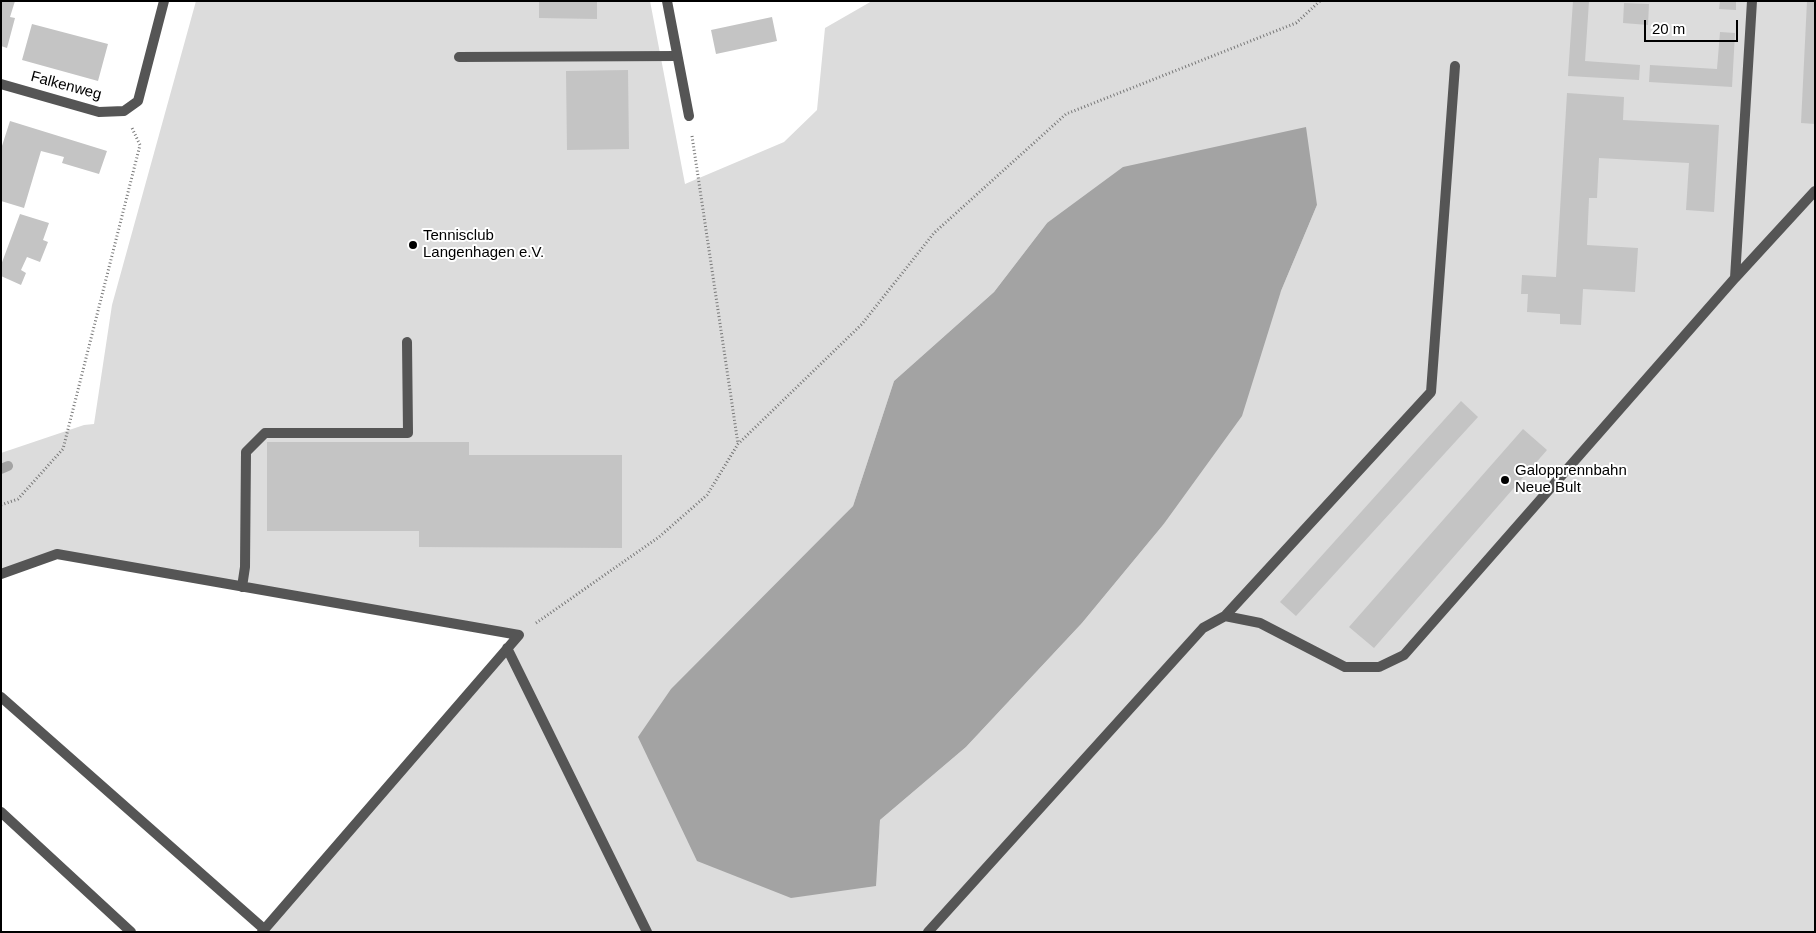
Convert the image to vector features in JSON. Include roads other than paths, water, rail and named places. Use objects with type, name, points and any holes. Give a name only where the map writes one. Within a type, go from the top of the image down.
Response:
[{"type":"street","name":"Falkenweg","points":[[1,84],[100,112],[124,111],[138,101],[164,1]]},
{"type":"street","points":[[667,1],[689,116]]},
{"type":"street","points":[[1735,278],[1752,1]]},
{"type":"street","points":[[459,57],[678,56]]},
{"type":"street","points":[[928,932],[1203,628],[1225,616],[1431,392],[1455,66]]},
{"type":"street","points":[[1225,616],[1260,623],[1345,667],[1379,667],[1404,655],[1735,278],[1815,191]]},
{"type":"street","points":[[242,587],[245,567],[246,452],[265,433],[408,433],[407,342]]},
{"type":"street","points":[[1,574],[56,554],[519,635],[263,930],[1,697]]},
{"type":"street","points":[[507,648],[647,932]]},
{"type":"street","points":[[1,812],[131,932]]},
{"type":"waterway","points":[[1,469],[8,466]]},
{"type":"place","name":"Tennisclub Langenhagen e.V.","points":[[413,245]]},
{"type":"place","name":"Galopprennbahn Neue Bult","points":[[1505,480]]}]
